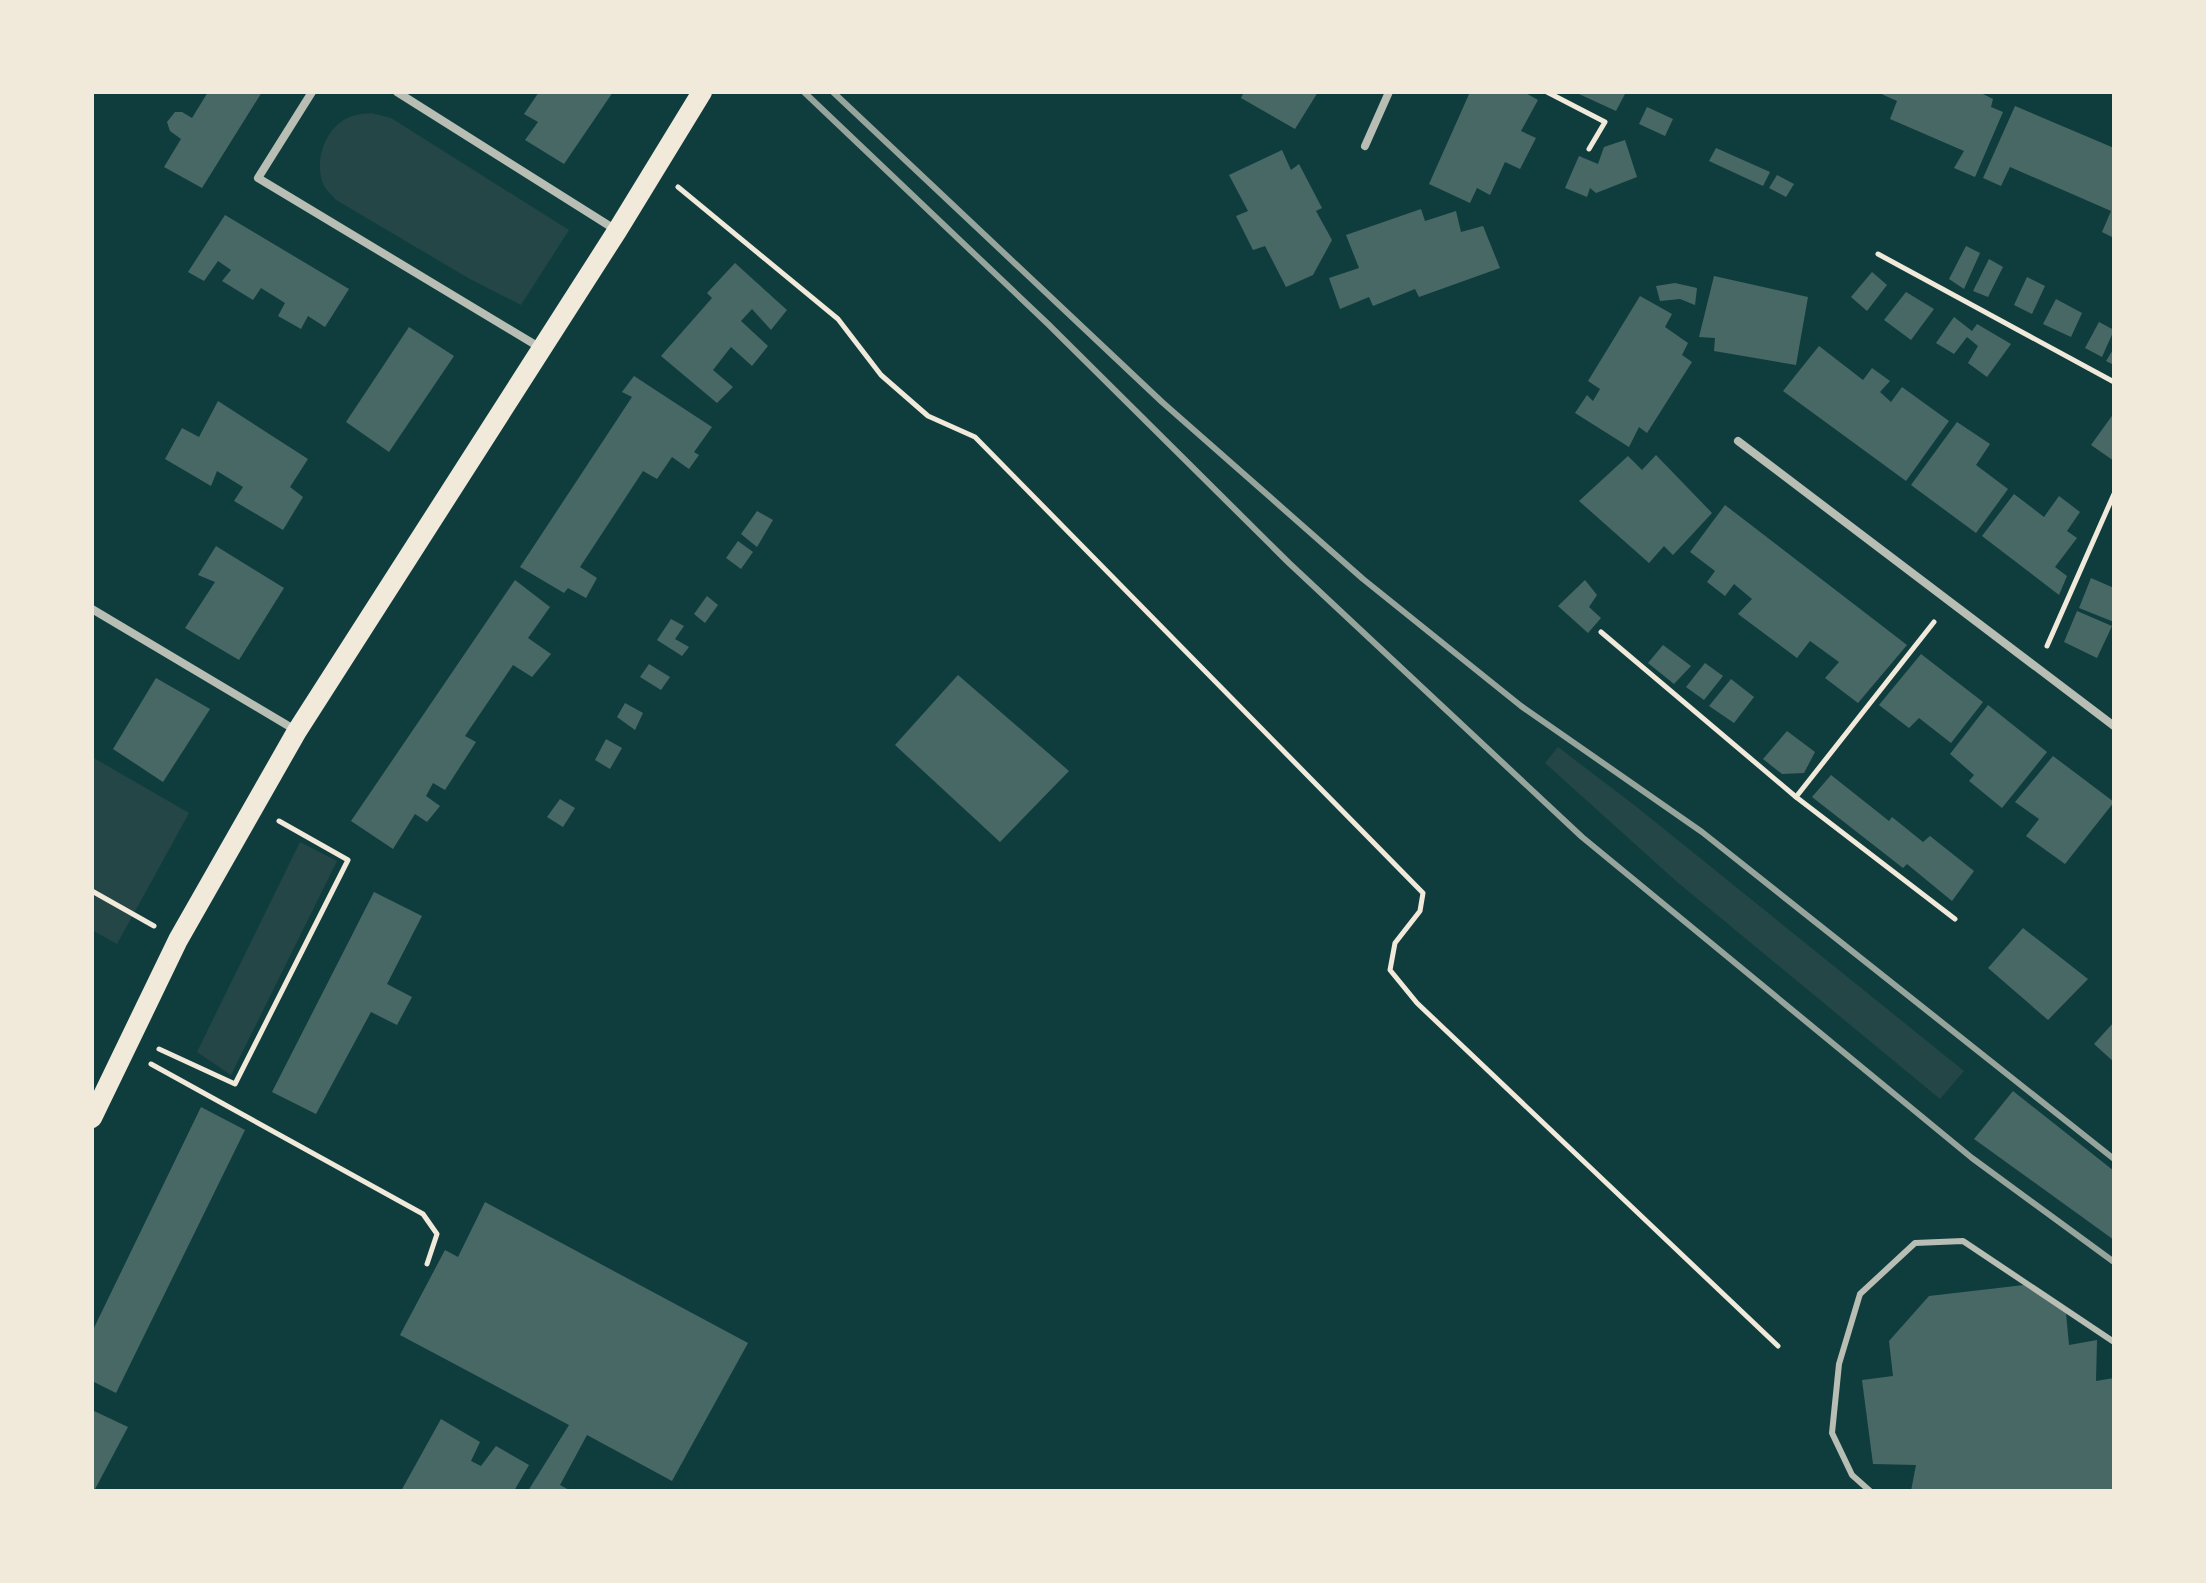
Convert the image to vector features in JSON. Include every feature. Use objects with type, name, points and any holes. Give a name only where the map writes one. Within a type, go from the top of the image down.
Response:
[{"type":"main road","points":[[92,1118],[178,940],[297,731],[617,231],[699,96]]},
{"type":"street","points":[[312,92],[258,178],[540,348]]},
{"type":"street","points":[[397,92],[617,231]]},
{"type":"street","points":[[1365,146],[1389,92]]},
{"type":"street","points":[[1738,441],[2114,726]]},
{"type":"street","points":[[92,609],[297,731]]},
{"type":"lane","points":[[1870,1491],[1852,1475],[1832,1433],[1839,1364],[1860,1294],[1915,1243],[1963,1241],[2114,1342]]},
{"type":"path","points":[[1547,92],[1605,122],[1589,149]]},
{"type":"path","points":[[655,169],[838,319],[881,375],[928,416],[975,437],[1423,893],[1420,911],[1395,943],[1390,970],[1417,1003],[1778,1346]]},
{"type":"path","points":[[1878,254],[2114,382]]},
{"type":"path","points":[[2037,669],[2114,494]]},
{"type":"path","points":[[1796,797],[1949,602]]},
{"type":"path","points":[[1601,632],[1796,797],[1955,919]]},
{"type":"path","points":[[128,1043],[235,1084],[348,860],[253,807]]},
{"type":"path","points":[[92,891],[178,940]]},
{"type":"path","points":[[128,1043],[423,1214],[437,1234],[427,1264]]},
{"type":"shaded area","points":[[371,113],[391,118],[569,230],[521,305],[470,279],[336,200],[325,188],[320,160],[329,134],[348,118]]},
{"type":"shaded area","points":[[1558,747],[1964,1071],[1940,1099],[1676,881],[1545,763]]},
{"type":"shaded area","points":[[92,757],[189,813],[117,944],[92,930]]},
{"type":"shaded area","points":[[300,842],[337,861],[231,1075],[197,1052]]},
{"type":"building","points":[[208,92],[262,92],[202,188],[164,167],[181,139],[170,131],[167,122],[175,112],[192,118]]},
{"type":"building","points":[[539,92],[613,92],[564,164],[525,140],[538,122],[524,114]]},
{"type":"building","points":[[1244,92],[1318,92],[1295,129],[1241,98]]},
{"type":"building","points":[[1470,92],[1524,92],[1538,100],[1521,131],[1536,138],[1520,169],[1505,162],[1490,195],[1477,188],[1470,203],[1429,184]]},
{"type":"building","points":[[1580,92],[1626,92],[1616,111]]},
{"type":"building","points":[[1877,92],[1979,92],[1993,99],[1991,107],[2003,112],[1975,177],[1954,168],[1964,151],[1890,119],[1897,101]]},
{"type":"building","points":[[2015,106],[2114,148],[2114,238],[2102,232],[2111,211],[2010,167],[2001,186],[1983,178]]},
{"type":"building","points":[[1647,107],[1673,119],[1665,136],[1639,124]]},
{"type":"building","points":[[1625,140],[1637,177],[1596,193],[1590,188],[1587,197],[1565,188],[1579,156],[1598,164],[1604,147]]},
{"type":"building","points":[[1716,148],[1770,172],[1763,186],[1709,161]]},
{"type":"building","points":[[1282,150],[1291,170],[1299,164],[1322,208],[1316,211],[1332,240],[1313,275],[1286,287],[1265,246],[1253,250],[1236,216],[1248,211],[1229,175]]},
{"type":"building","points":[[1777,175],[1794,184],[1786,197],[1769,188]]},
{"type":"building","points":[[1421,209],[1425,221],[1456,211],[1461,232],[1483,226],[1500,268],[1419,297],[1415,289],[1373,306],[1369,297],[1340,309],[1329,278],[1359,268],[1346,235]]},
{"type":"building","points":[[225,215],[349,289],[325,327],[308,316],[301,329],[278,316],[285,303],[261,288],[253,300],[222,281],[231,270],[218,261],[204,281],[188,272]]},
{"type":"building","points":[[1966,246],[1980,253],[1964,289],[1949,279]]},
{"type":"building","points":[[1989,259],[2003,267],[1988,297],[1973,291]]},
{"type":"building","points":[[735,263],[787,310],[771,330],[752,309],[741,321],[768,346],[752,366],[731,347],[713,370],[733,387],[717,403],[661,356],[712,298],[707,293]]},
{"type":"building","points":[[1872,272],[1887,285],[1867,311],[1851,297]]},
{"type":"building","points":[[1714,276],[1808,297],[1796,365],[1714,351],[1715,338],[1699,337]]},
{"type":"building","points":[[2027,277],[2045,286],[2032,314],[2014,305]]},
{"type":"building","points":[[1675,283],[1697,288],[1695,305],[1680,299],[1660,301],[1656,286]]},
{"type":"building","points":[[1906,292],[1934,309],[1911,340],[1884,320]]},
{"type":"building","points":[[1640,296],[1672,314],[1665,327],[1688,343],[1682,355],[1692,362],[1647,433],[1639,427],[1629,447],[1575,413],[1587,395],[1593,401],[1600,389],[1588,381]]},
{"type":"building","points":[[2056,299],[2082,313],[2071,337],[2043,324]]},
{"type":"building","points":[[1954,317],[1972,331],[1977,324],[2011,344],[1987,377],[1968,363],[1978,346],[1967,337],[1954,354],[1936,343]]},
{"type":"building","points":[[2099,322],[2114,330],[2102,357],[2085,348]]},
{"type":"building","points":[[409,327],[454,356],[389,452],[346,422]]},
{"type":"building","points":[[1819,346],[1863,380],[1872,368],[1890,381],[1880,392],[1891,402],[1902,387],[1949,421],[1906,481],[1783,391]]},
{"type":"building","points":[[2114,348],[2114,365],[2106,361]]},
{"type":"building","points":[[634,376],[712,427],[694,452],[699,455],[689,469],[672,457],[657,479],[643,471],[580,567],[597,578],[586,598],[568,588],[564,593],[520,567],[632,397],[622,392]]},
{"type":"building","points":[[218,401],[308,459],[290,487],[303,497],[283,530],[234,501],[243,487],[217,471],[211,486],[165,459],[182,428],[199,437]]},
{"type":"building","points":[[2114,413],[2114,461],[2091,445]]},
{"type":"building","points":[[1957,422],[1990,444],[1976,465],[2008,489],[1976,533],[1911,485]]},
{"type":"building","points":[[1656,455],[1712,513],[1673,555],[1664,546],[1649,563],[1579,501],[1628,456],[1642,470]]},
{"type":"building","points":[[2014,494],[2044,517],[2059,496],[2080,512],[2067,531],[2077,538],[2055,567],[2067,576],[2059,595],[1982,536]]},
{"type":"building","points":[[1725,505],[1907,645],[1858,703],[1825,678],[1839,662],[1810,641],[1797,658],[1738,614],[1752,599],[1734,584],[1725,596],[1707,582],[1715,571],[1690,552]]},
{"type":"building","points":[[757,511],[773,520],[757,547],[741,534]]},
{"type":"building","points":[[738,541],[753,552],[741,569],[726,558]]},
{"type":"building","points":[[216,546],[284,588],[239,660],[185,628],[215,582],[198,575]]},
{"type":"building","points":[[2091,578],[2114,588],[2114,622],[2079,608]]},
{"type":"building","points":[[515,580],[550,607],[528,638],[551,654],[532,677],[513,665],[465,736],[476,742],[445,790],[433,783],[426,796],[440,806],[427,822],[415,814],[393,849],[351,821]]},
{"type":"building","points":[[1585,580],[1597,595],[1589,607],[1601,618],[1588,633],[1558,606]]},
{"type":"building","points":[[707,596],[718,605],[705,623],[694,614]]},
{"type":"building","points":[[2077,611],[2112,626],[2097,658],[2064,642]]},
{"type":"building","points":[[671,619],[684,626],[675,639],[689,647],[682,656],[657,640]]},
{"type":"building","points":[[1663,645],[1691,666],[1674,684],[1648,663]]},
{"type":"building","points":[[1921,654],[1983,702],[1951,743],[1919,718],[1909,728],[1879,705]]},
{"type":"building","points":[[1705,663],[1723,676],[1704,700],[1686,687]]},
{"type":"building","points":[[649,664],[670,677],[661,690],[640,677]]},
{"type":"building","points":[[958,675],[1069,771],[1000,842],[895,745]]},
{"type":"building","points":[[156,678],[210,709],[163,782],[113,749]]},
{"type":"building","points":[[1731,679],[1754,697],[1734,723],[1709,706]]},
{"type":"building","points":[[625,703],[643,713],[635,730],[617,717]]},
{"type":"building","points":[[1988,705],[2047,752],[2002,808],[1969,781],[1974,775],[1950,754]]},
{"type":"building","points":[[1787,731],[1815,752],[1804,773],[1782,774],[1763,759]]},
{"type":"building","points":[[606,739],[622,748],[610,769],[595,760]]},
{"type":"building","points":[[2053,756],[2114,802],[2065,864],[2026,836],[2039,819],[2015,802]]},
{"type":"building","points":[[1831,775],[1889,821],[1892,817],[1923,842],[1930,836],[1974,871],[1952,901],[1907,864],[1903,868],[1812,797]]},
{"type":"building","points":[[560,799],[575,808],[563,827],[547,817]]},
{"type":"building","points":[[374,892],[422,916],[387,984],[412,997],[397,1025],[371,1012],[316,1114],[272,1092]]},
{"type":"building","points":[[2023,928],[2088,979],[2048,1020],[1988,968]]},
{"type":"building","points":[[2114,1022],[2114,1062],[2094,1044]]},
{"type":"building","points":[[2013,1091],[2114,1171],[2114,1240],[1974,1139]]},
{"type":"building","points":[[201,1107],[245,1130],[116,1393],[92,1381],[92,1332]]},
{"type":"building","points":[[485,1202],[748,1343],[672,1481],[587,1435],[560,1485],[571,1491],[528,1491],[569,1425],[400,1335],[445,1250],[458,1257]]},
{"type":"building","points":[[2024,1285],[2066,1313],[2069,1345],[2097,1340],[2096,1381],[2114,1378],[2114,1491],[1911,1491],[1916,1465],[1873,1464],[1862,1380],[1893,1376],[1889,1341],[1929,1296]]},
{"type":"building","points":[[92,1410],[128,1427],[94,1491],[92,1491]]},
{"type":"building","points":[[441,1419],[480,1442],[471,1461],[481,1466],[496,1446],[529,1465],[514,1491],[401,1491]]},
{"type":"railway","points":[[804,92],[1048,324],[1289,563],[1582,837],[1972,1158],[2114,1262]]},
{"type":"railway","points":[[833,92],[1162,402],[1363,579],[1521,706],[1702,832],[2114,1159]]}]
